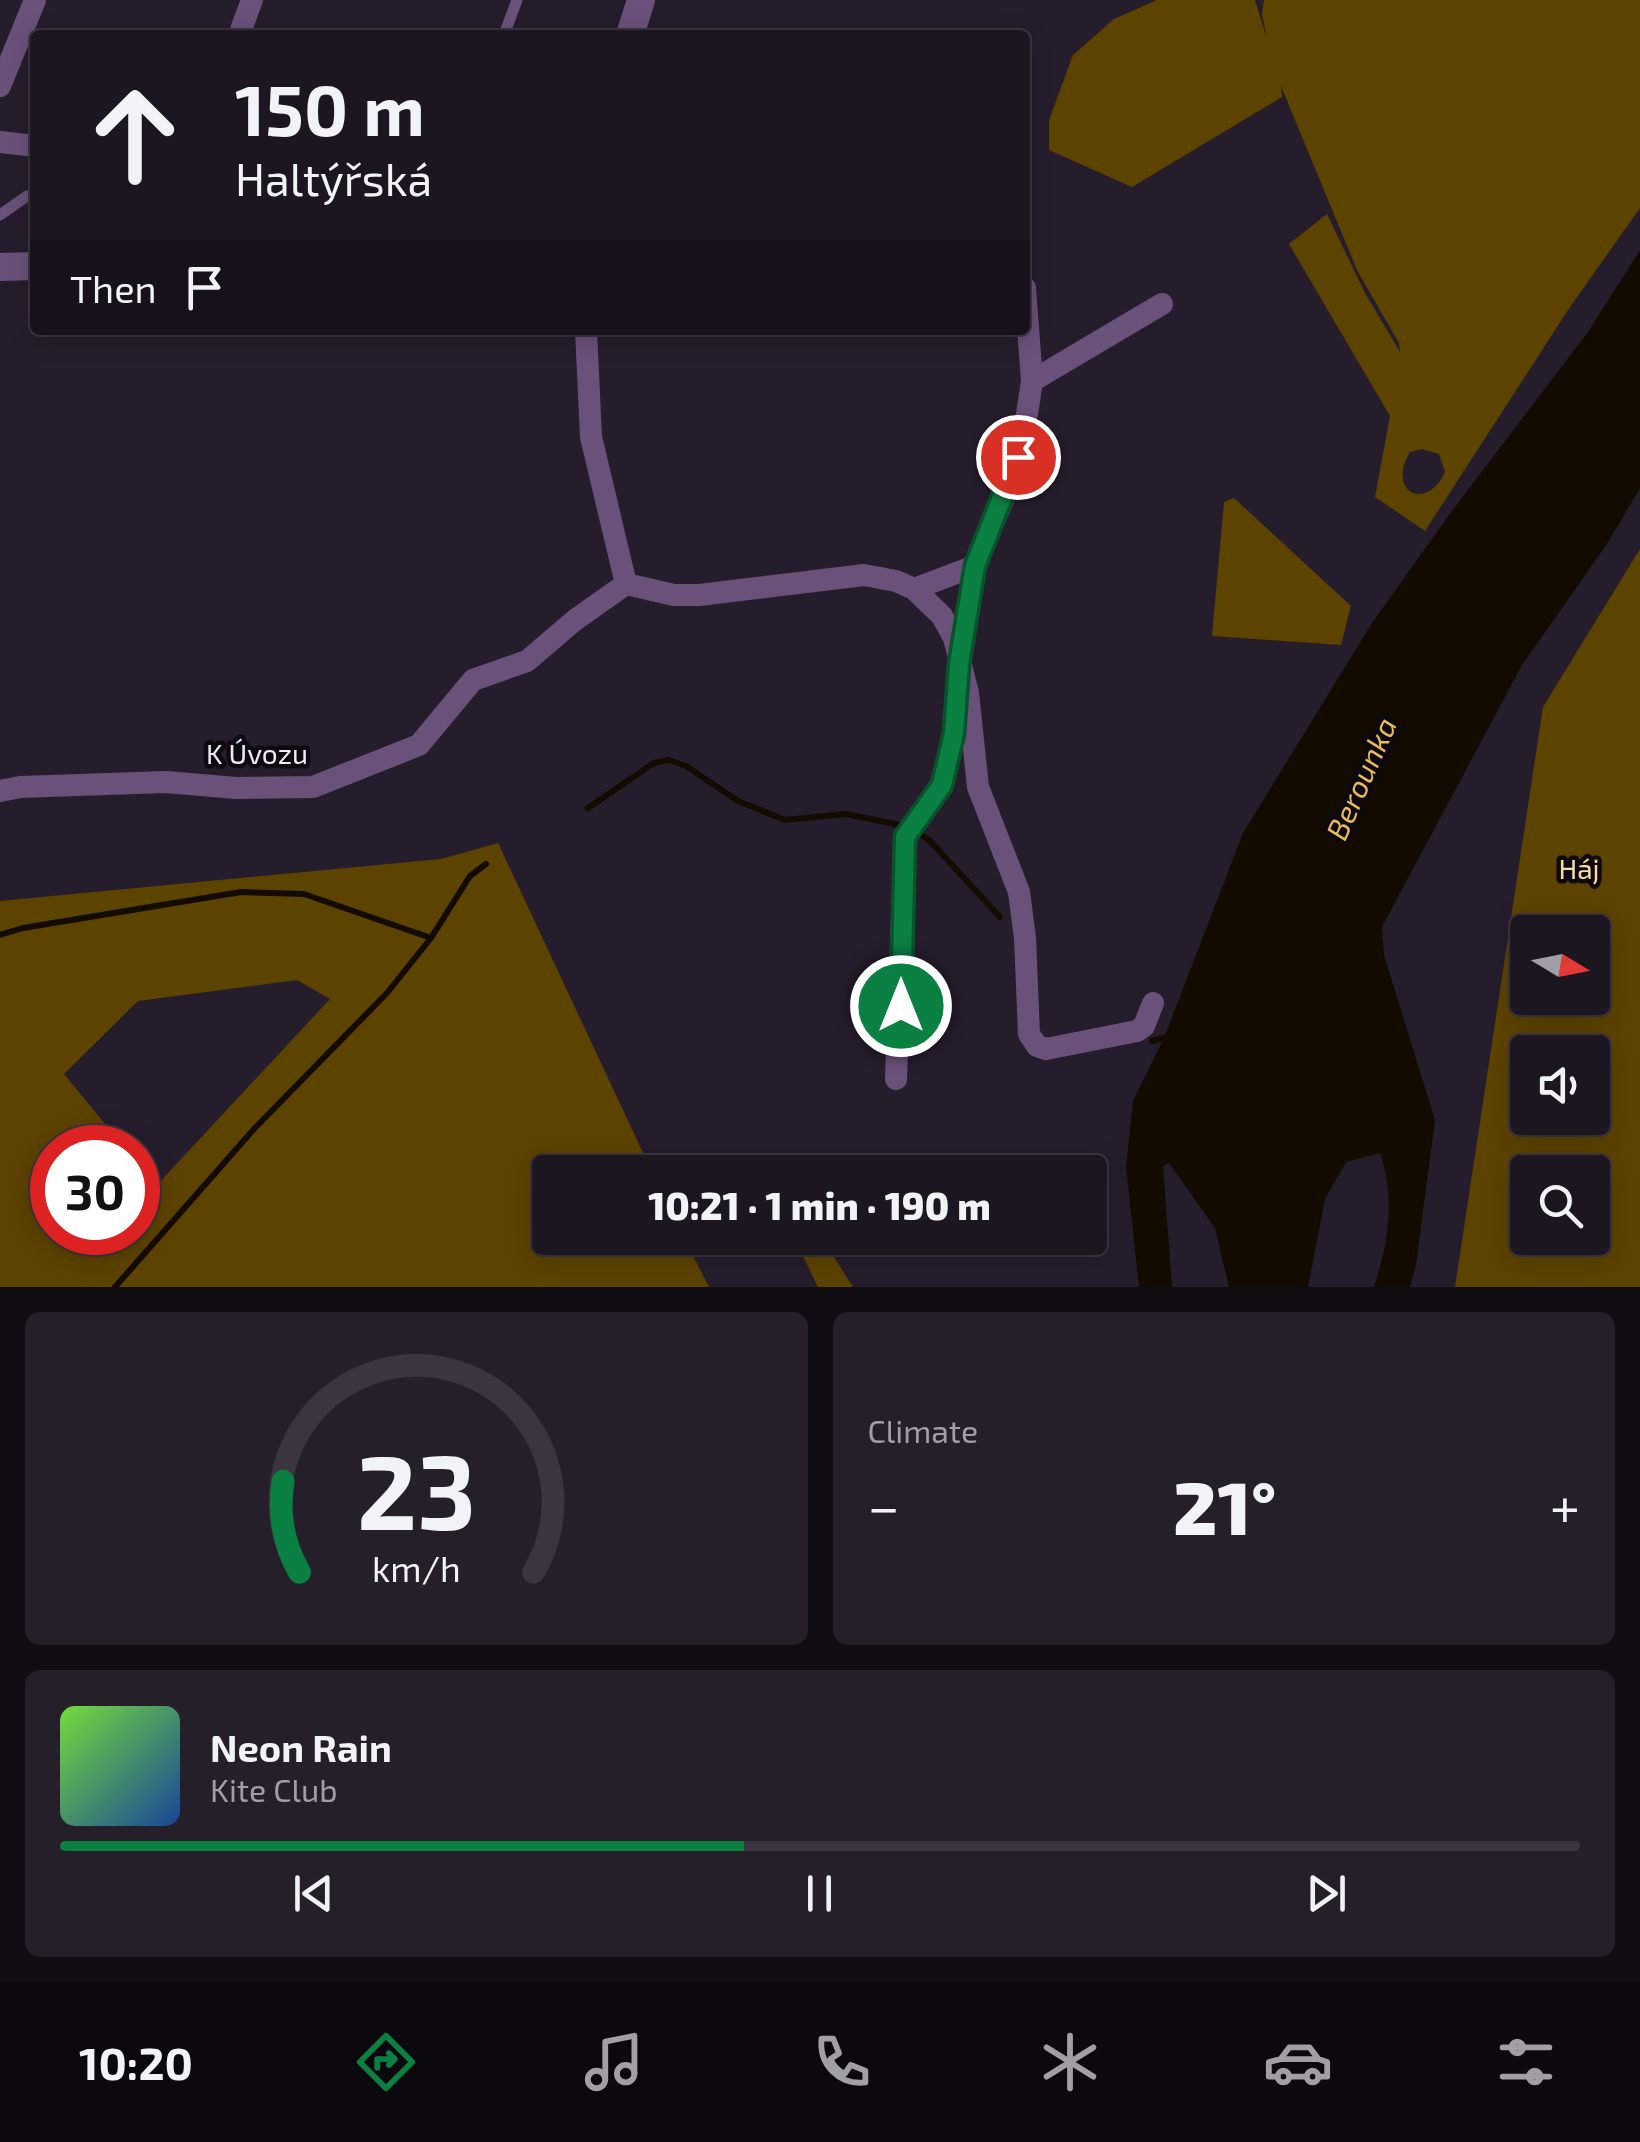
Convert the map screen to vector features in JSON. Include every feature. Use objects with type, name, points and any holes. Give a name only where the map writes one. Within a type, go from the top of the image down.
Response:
[{"type":"street","points":[[0,86],[35,0]]},
{"type":"street","points":[[240,30],[252,0]]},
{"type":"street","points":[[632,30],[642,0]]},
{"type":"street","points":[[0,142],[30,145]]},
{"type":"street","points":[[0,267],[30,266]]},
{"type":"street","points":[[1032,381],[1162,304]]},
{"type":"street","points":[[586,335],[591,437],[626,584],[674,595],[698,595],[864,575],[914,589],[942,616],[954,638],[968,693],[978,788],[1014,871],[1019,892],[1029,1034],[1037,1046],[1046,1048],[1137,1032],[1144,1026],[1153,1002]]},
{"type":"street","points":[[896,1079],[905,837],[942,785],[949,758],[975,566],[1018,457],[1032,381],[1029,335]]},
{"type":"street","points":[[914,589],[975,566]]},
{"type":"street","name":"K Úvozu","points":[[0,790],[166,782],[236,788],[312,787],[419,745],[473,680],[527,661],[626,584]]},
{"type":"lane","points":[[506,30],[518,0]]},
{"type":"lane","points":[[0,215],[30,196]]},
{"type":"green space","points":[[1157,0],[1255,0],[1267,39],[1262,14],[1264,0],[1640,0],[1640,208],[1568,310],[1425,531],[1375,497],[1390,416],[1289,244],[1327,214],[1365,293],[1400,352],[1399,343],[1357,270],[1281,86],[1282,97],[1132,187],[1049,150],[1049,120],[1073,55],[1114,19]],"holes":[[[1422,449],[1439,454],[1445,472],[1437,484],[1420,494],[1406,487],[1404,466],[1410,452]]]},
{"type":"green space","points":[[1234,498],[1351,606],[1341,645],[1212,636],[1224,502]]},
{"type":"green space","name":"Háj","points":[[1640,549],[1640,1287],[1455,1287],[1510,924],[1510,1015],[1610,1015],[1610,915],[1511,915],[1543,707]]},
{"type":"green space","points":[[498,843],[644,1155],[532,1155],[532,1255],[693,1255],[709,1287],[0,1287],[0,901],[441,859]],"holes":[[[297,980],[330,999],[160,1182],[160,1255],[30,1255],[30,1125],[106,1125],[64,1074],[138,1001]]]},
{"type":"green space","points":[[802,1255],[833,1255],[853,1287],[818,1287]]},
{"type":"water","name":"Berounka","points":[[1640,250],[1640,488],[1607,544],[1522,665],[1382,927],[1384,955],[1435,1120],[1410,1287],[1374,1287],[1389,1203],[1380,1153],[1346,1162],[1325,1199],[1308,1287],[1229,1287],[1215,1228],[1169,1163],[1163,1166],[1172,1287],[1139,1287],[1126,1166],[1133,1101],[1164,1038],[1243,833],[1372,623],[1588,332]]},
{"type":"waterway","points":[[588,808],[654,763],[669,760],[686,766],[738,801],[785,820],[846,814],[905,826]]},
{"type":"waterway","points":[[916,831],[930,841],[1000,917]]},
{"type":"waterway","points":[[115,1287],[254,1129],[387,993],[431,938],[470,876],[486,864]]},
{"type":"waterway","points":[[0,935],[241,892],[304,894],[431,938]]},
{"type":"waterway","points":[[1152,1041],[1170,1036]]},
{"type":"route","points":[[901,1006],[905,837],[942,785],[954,733],[959,664],[975,566],[1018,457]]}]
